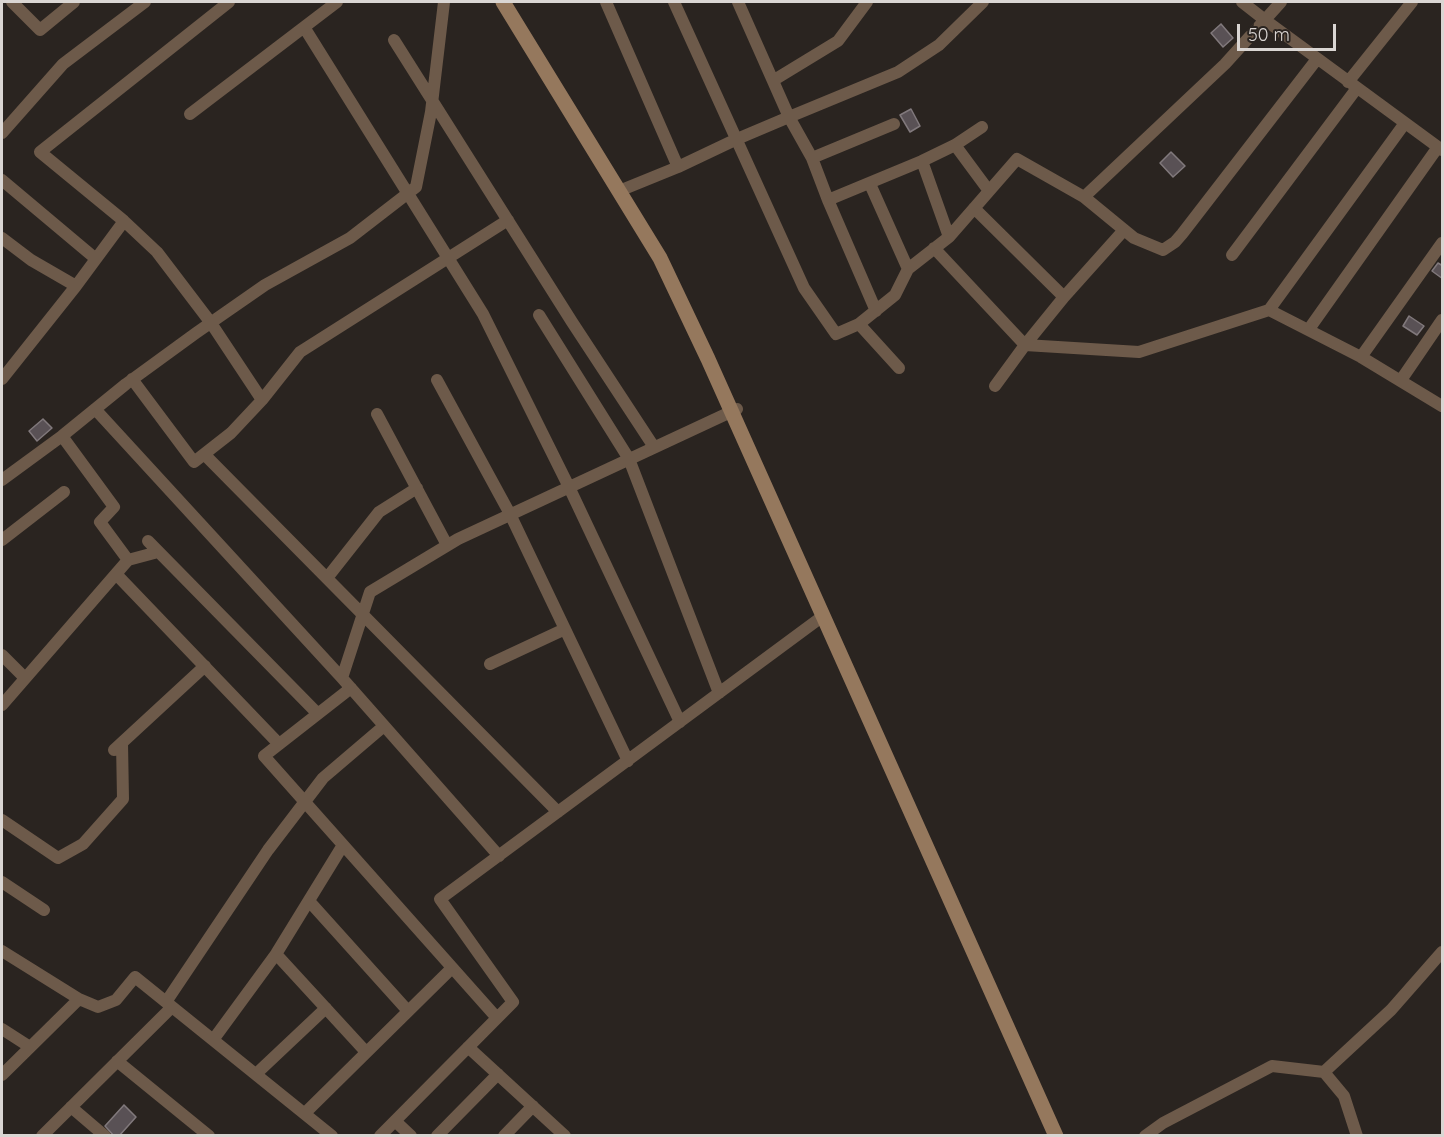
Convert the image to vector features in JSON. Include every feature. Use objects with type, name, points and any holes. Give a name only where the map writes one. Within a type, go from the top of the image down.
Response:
[{"type":"street","points":[[12,2],[40,30],[74,2]]},
{"type":"street","points":[[2,132],[63,64],[145,2]]},
{"type":"street","points":[[229,2],[40,152],[124,221],[157,252],[211,323],[262,400]]},
{"type":"street","points":[[190,114],[337,2]]},
{"type":"street","points":[[2,480],[62,436],[132,379],[211,323],[265,285],[350,238],[416,187],[432,100],[444,2]]},
{"type":"street","points":[[503,2],[660,258],[734,410],[823,616],[1056,1136]]},
{"type":"street","points":[[606,2],[678,167]]},
{"type":"street","points":[[674,2],[804,288],[836,334],[859,324],[895,295],[908,269],[949,237],[1017,159],[1084,197],[1134,238],[1163,250],[1175,242],[1317,59]]},
{"type":"street","points":[[738,2],[789,117],[812,158],[876,311]]},
{"type":"street","points":[[774,80],[838,41],[867,2]]},
{"type":"street","points":[[619,191],[898,72],[939,45],[983,2]]},
{"type":"street","points":[[1242,2],[1440,149],[1309,330]]},
{"type":"street","points":[[1084,197],[1225,64],[1281,2]]},
{"type":"street","points":[[1232,255],[1412,2]]},
{"type":"street","points":[[304,27],[483,314],[569,487],[680,722]]},
{"type":"street","points":[[394,40],[654,447]]},
{"type":"street","points":[[934,249],[1025,345],[1139,352],[1269,310],[1405,123]]},
{"type":"street","points":[[812,158],[894,124]]},
{"type":"street","points":[[828,200],[922,161],[955,145],[982,127]]},
{"type":"street","points":[[955,145],[989,191]]},
{"type":"street","points":[[922,161],[949,237]]},
{"type":"street","points":[[2,180],[96,259]]},
{"type":"street","points":[[870,184],[908,269]]},
{"type":"street","points":[[974,208],[1064,297]]},
{"type":"street","points":[[132,379],[194,462],[231,433],[262,400],[300,352],[508,220]]},
{"type":"street","points":[[3,374],[76,286],[124,221]]},
{"type":"street","points":[[995,386],[1064,297],[1124,230]]},
{"type":"street","points":[[2,238],[32,260],[76,286]]},
{"type":"street","points":[[1361,357],[1443,243]]},
{"type":"street","points":[[1269,310],[1361,357],[1442,405]]},
{"type":"street","points":[[539,315],[629,459],[719,693]]},
{"type":"street","points":[[1401,380],[1443,320]]},
{"type":"street","points":[[859,324],[899,368]]},
{"type":"street","points":[[437,380],[510,514],[628,761]]},
{"type":"street","points":[[95,409],[342,678],[499,856]]},
{"type":"street","points":[[342,678],[370,592],[447,545],[734,410]]},
{"type":"street","points":[[377,414],[447,545]]},
{"type":"street","points":[[62,436],[114,507],[100,522],[128,560]]},
{"type":"street","points":[[204,454],[558,812]]},
{"type":"street","points":[[327,579],[379,512],[417,488]]},
{"type":"street","points":[[2,540],[64,492]]},
{"type":"street","points":[[148,541],[318,714]]},
{"type":"street","points":[[2,705],[128,560],[158,552]]},
{"type":"street","points":[[116,573],[279,744]]},
{"type":"street","points":[[380,1136],[513,1002],[440,899],[823,616]]},
{"type":"street","points":[[490,664],[565,629]]},
{"type":"street","points":[[2,655],[25,678]]},
{"type":"street","points":[[2,820],[58,858],[83,844],[123,799],[118,747],[205,666]]},
{"type":"street","points":[[351,688],[264,756],[497,1018]]},
{"type":"street","points":[[42,1136],[117,1061],[169,1004],[268,850],[323,778],[384,726]]},
{"type":"street","points":[[213,1040],[276,954],[343,845]]},
{"type":"street","points":[[2,882],[44,910]]},
{"type":"street","points":[[309,901],[408,1011]]},
{"type":"street","points":[[2,951],[79,999],[98,1007],[116,1000],[135,977],[332,1136]]},
{"type":"street","points":[[1324,1072],[1391,1010],[1443,952]]},
{"type":"street","points":[[276,954],[366,1052]]},
{"type":"street","points":[[305,1113],[452,968]]},
{"type":"street","points":[[2,1075],[79,999]]},
{"type":"street","points":[[256,1074],[326,1008]]},
{"type":"street","points":[[2,1029],[30,1047]]},
{"type":"street","points":[[468,1047],[565,1136]]},
{"type":"street","points":[[117,1061],[210,1136]]},
{"type":"street","points":[[1145,1136],[1162,1124],[1272,1066],[1324,1072],[1344,1096],[1357,1136]]},
{"type":"street","points":[[437,1136],[498,1074]]},
{"type":"street","points":[[504,1136],[533,1106]]},
{"type":"street","points":[[71,1107],[105,1136]]},
{"type":"street","points":[[395,1121],[411,1136]]},
{"type":"building","points":[[1221,24],[1233,38],[1223,47],[1211,33]]},
{"type":"building","points":[[911,109],[920,126],[910,132],[900,115]]},
{"type":"building","points":[[1171,152],[1185,166],[1173,177],[1160,163]]},
{"type":"building","points":[[1438,263],[1443,266],[1443,279],[1432,271]]},
{"type":"building","points":[[1409,316],[1424,326],[1417,335],[1403,326]]},
{"type":"building","points":[[43,419],[52,428],[37,441],[29,431]]},
{"type":"building","points":[[124,1105],[136,1117],[119,1136],[114,1136],[105,1126]]}]
